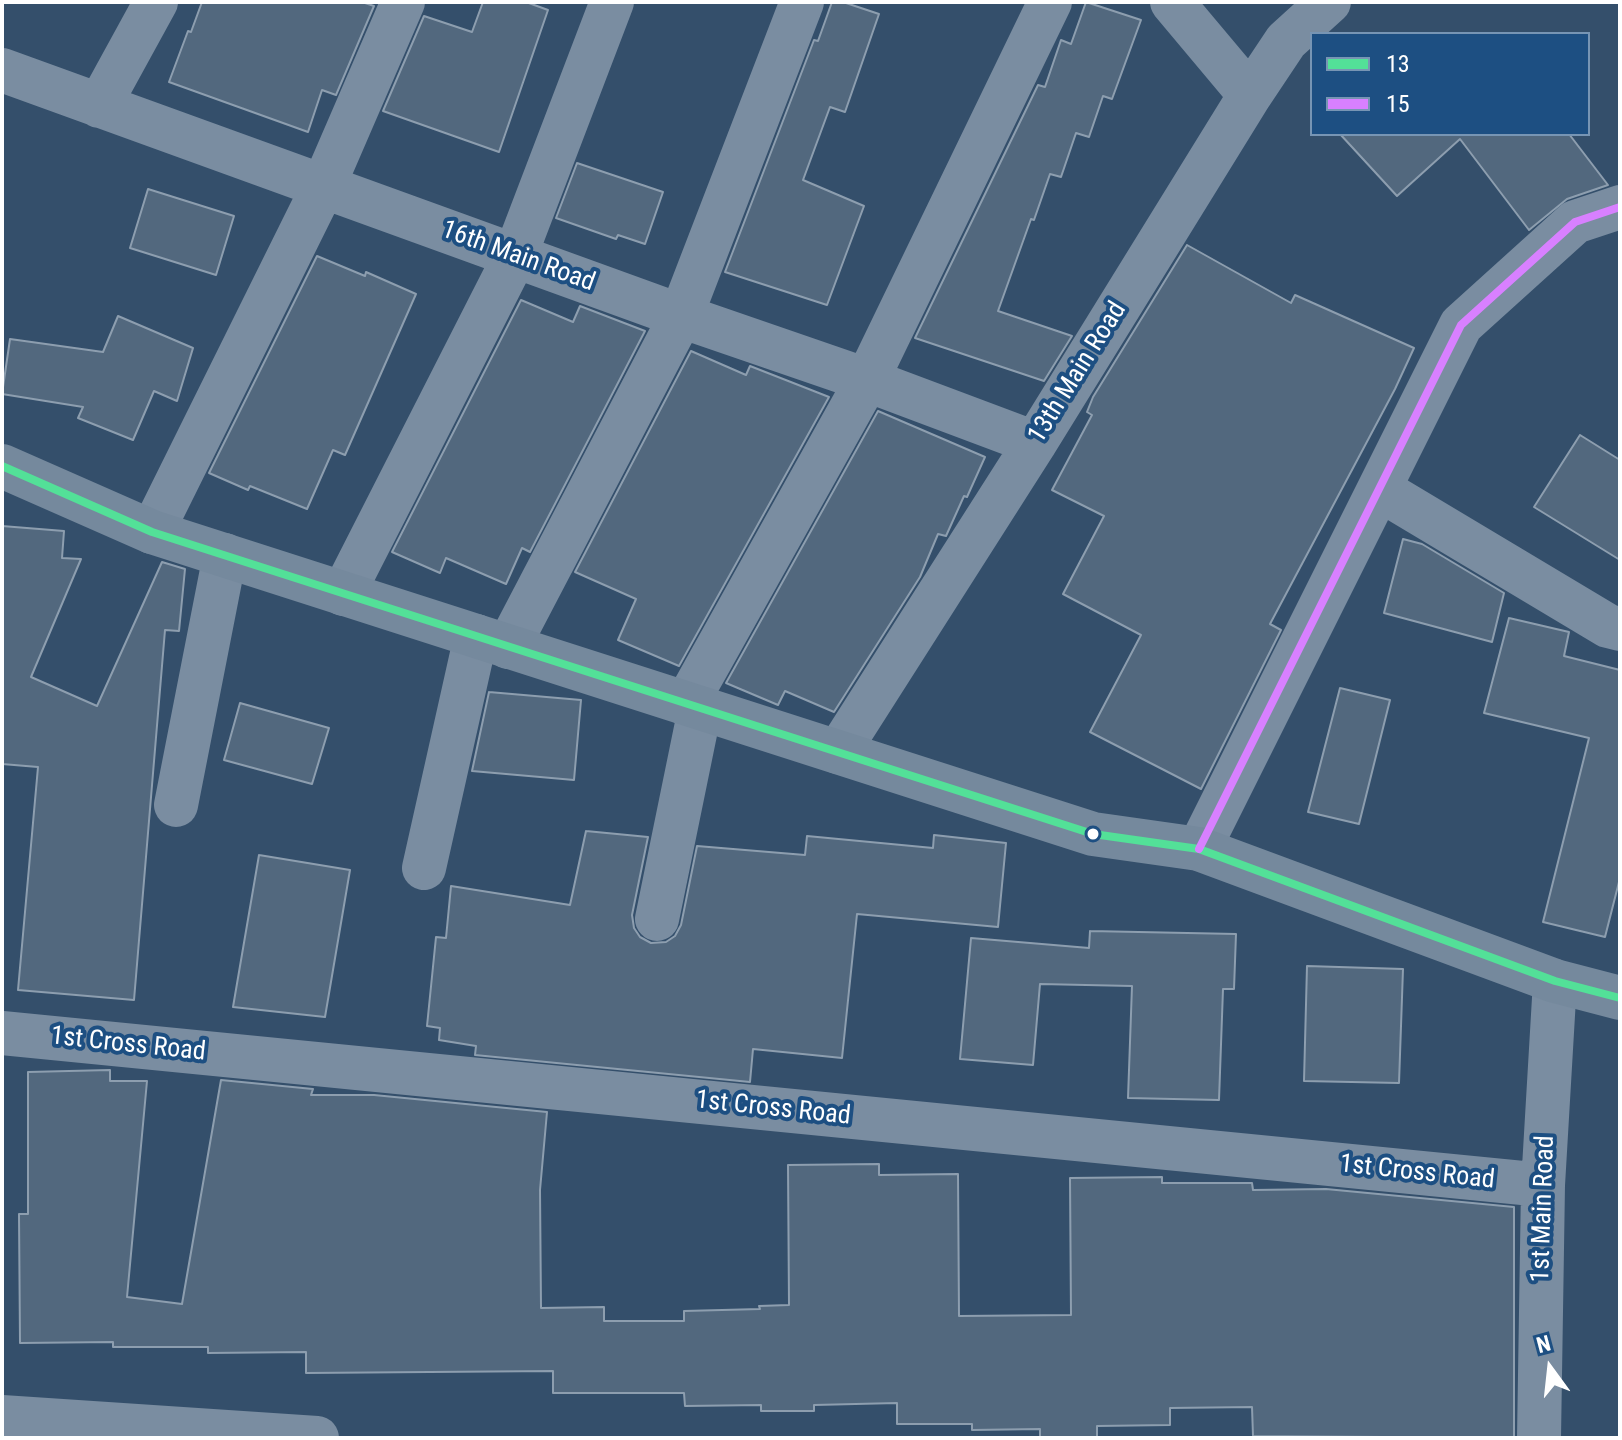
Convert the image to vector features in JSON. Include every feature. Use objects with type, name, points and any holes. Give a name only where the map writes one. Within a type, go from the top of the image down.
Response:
[{"type":"street","points":[[99,106],[156,2]]},
{"type":"street","points":[[152,532],[323,187],[403,2]]},
{"type":"street","points":[[343,594],[515,256],[612,2]]},
{"type":"street","points":[[424,868],[492,641],[681,316],[802,2]]},
{"type":"street","points":[[657,919],[693,706],[867,380],[1050,2]]},
{"type":"street","points":[[1172,2],[1250,95]]},
{"type":"street","name":"13th Main Road","points":[[838,752],[1035,443],[1250,95],[1286,41],[1329,2]]},
{"type":"street","name":"16th Main Road","points":[[2,70],[1035,443]]},
{"type":"street","points":[[1199,849],[1461,325],[1575,222],[1620,207]]},
{"type":"street","points":[[2,466],[152,532],[1093,834],[1199,849],[1555,981],[1620,998]]},
{"type":"street","points":[[1379,489],[1616,620]]},
{"type":"street","points":[[176,805],[225,555]]},
{"type":"street","name":"1st Main Road","points":[[1539,1438],[1543,1185],[1555,981]]},
{"type":"street","name":"1st Cross Road","points":[[2,1033],[1543,1185]]},
{"type":"street","points":[[2,1417],[317,1438]]},
{"type":"building","points":[[202,2],[362,2],[374,6],[336,95],[322,90],[308,132],[169,82]]},
{"type":"building","points":[[483,2],[526,2],[548,10],[499,152],[383,111],[424,16],[472,32]]},
{"type":"building","points":[[832,2],[843,2],[879,14],[845,112],[830,107],[803,180],[864,206],[827,305],[725,272],[814,40],[818,41]]},
{"type":"building","points":[[1086,2],[1141,20],[1112,99],[1103,96],[1089,137],[1076,133],[1061,177],[1050,174],[998,311],[1072,336],[1044,381],[915,338],[1038,85],[1045,87],[1061,40],[1071,44]]},
{"type":"building","points":[[1342,136],[1571,136],[1608,185],[1567,199],[1529,230],[1460,139],[1397,196]]},
{"type":"building","points":[[577,163],[663,192],[645,244],[618,235],[616,239],[556,218]]},
{"type":"building","points":[[148,189],[234,216],[216,275],[130,248]]},
{"type":"building","points":[[1187,245],[1291,303],[1295,295],[1414,348],[1270,624],[1281,630],[1201,789],[1090,732],[1141,635],[1063,594],[1104,516],[1052,490],[1092,415],[1087,412],[1093,397]]},
{"type":"building","points":[[317,256],[365,276],[366,272],[416,294],[345,455],[333,450],[307,509],[250,486],[248,490],[209,473]]},
{"type":"building","points":[[521,300],[573,322],[580,306],[645,331],[530,552],[522,548],[506,584],[446,558],[440,573],[392,552]]},
{"type":"building","points":[[118,316],[193,348],[177,401],[154,391],[133,440],[78,418],[83,407],[2,394],[10,339],[103,352]]},
{"type":"building","points":[[691,351],[746,375],[750,366],[829,397],[679,666],[618,640],[636,599],[575,572]]},
{"type":"building","points":[[878,411],[985,457],[946,536],[938,534],[920,577],[834,712],[785,691],[778,705],[726,683]]},
{"type":"building","points":[[1580,435],[1620,460],[1620,560],[1534,507]]},
{"type":"building","points":[[2,526],[64,531],[62,558],[81,559],[31,677],[97,706],[162,562],[185,569],[179,631],[165,630],[134,1000],[18,990],[38,767],[2,764]]},
{"type":"building","points":[[1403,539],[1422,544],[1504,593],[1492,642],[1384,613]]},
{"type":"building","points":[[1509,618],[1569,632],[1564,656],[1620,670],[1620,878],[1605,937],[1543,922],[1589,738],[1484,713]]},
{"type":"building","points":[[1340,688],[1390,700],[1359,824],[1308,812]]},
{"type":"building","points":[[489,692],[581,700],[574,780],[472,771]]},
{"type":"building","points":[[240,703],[329,728],[312,784],[224,760]]},
{"type":"building","points":[[586,831],[648,837],[632,915],[634,928],[640,937],[651,943],[666,942],[675,936],[681,925],[697,846],[805,855],[807,836],[933,848],[934,835],[1006,843],[998,927],[857,914],[842,1058],[753,1049],[750,1082],[475,1055],[476,1046],[439,1040],[440,1028],[427,1026],[436,937],[446,938],[451,886],[570,905]]},
{"type":"building","points":[[259,855],[350,870],[325,1017],[233,1007]]},
{"type":"building","points":[[1090,931],[1236,934],[1234,989],[1223,989],[1219,1100],[1128,1098],[1132,986],[1040,984],[1033,1065],[960,1059],[971,938],[1089,948]]},
{"type":"building","points":[[1307,966],[1403,969],[1399,1083],[1304,1081]]},
{"type":"building","points":[[110,1070],[110,1081],[147,1081],[127,1297],[182,1304],[221,1080],[313,1089],[311,1095],[374,1095],[547,1112],[540,1190],[541,1308],[604,1307],[604,1321],[684,1321],[684,1311],[789,1305],[788,1165],[879,1164],[879,1175],[958,1174],[959,1316],[1071,1315],[1070,1178],[1162,1177],[1162,1183],[1252,1183],[1253,1190],[1326,1189],[1514,1207],[1514,1438],[1253,1436],[1252,1407],[1170,1408],[1170,1425],[1097,1426],[1097,1438],[1040,1438],[1040,1429],[972,1430],[972,1424],[897,1424],[897,1403],[814,1405],[814,1411],[761,1411],[761,1405],[685,1406],[684,1393],[553,1393],[553,1371],[306,1373],[306,1352],[208,1353],[208,1347],[113,1347],[113,1342],[20,1343],[19,1214],[28,1214],[28,1072]]},
{"type":"transit line","name":"15","points":[[1199,849],[1461,325],[1575,222],[1620,207]]},
{"type":"transit line","name":"13","points":[[2,466],[152,532],[1093,834],[1199,849],[1555,981],[1620,998]]}]
